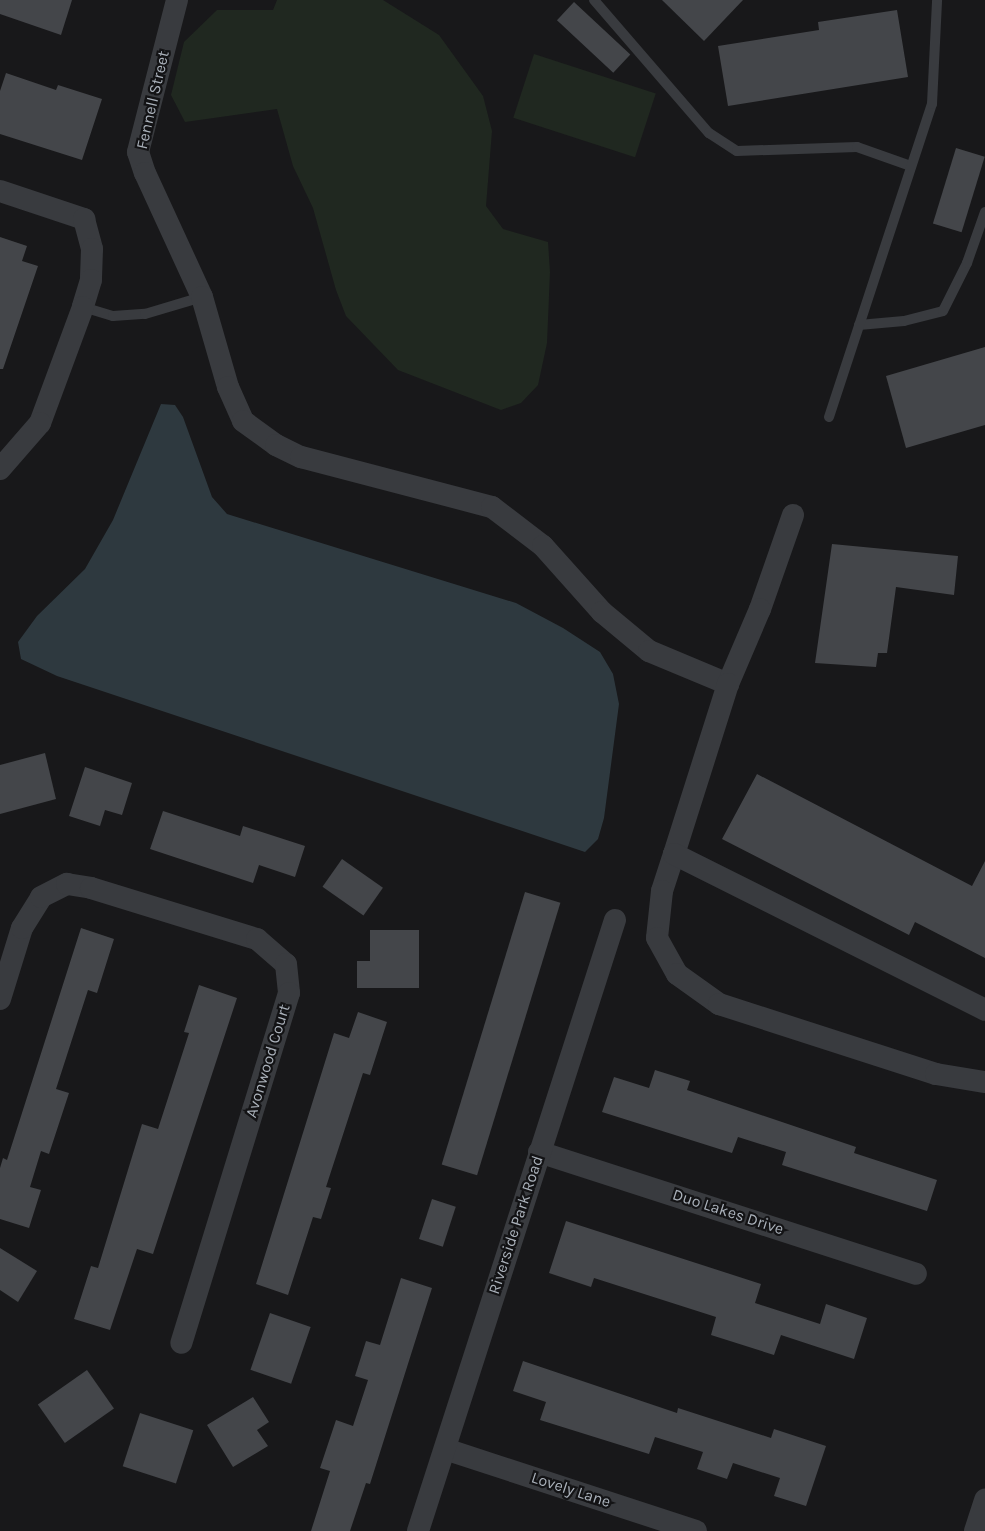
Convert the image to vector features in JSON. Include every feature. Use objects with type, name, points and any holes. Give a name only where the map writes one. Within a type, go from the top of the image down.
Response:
[{"type":"street","name":"Fennell Street","points":[[177,0],[138,152],[145,173],[202,297],[228,387],[243,421],[276,445],[301,457],[492,507],[543,546],[602,612],[649,651],[728,684]]},
{"type":"street","points":[[0,191],[84,219],[92,249],[91,280],[83,307],[40,423],[0,469]]},
{"type":"street","points":[[793,515],[760,609],[728,684],[662,891],[657,938],[676,974],[719,1004],[936,1074],[985,1082]]},
{"type":"street","points":[[674,854],[985,1010]]},
{"type":"street","name":"Avonwood Court","points":[[0,999],[22,928],[41,897],[68,884],[91,888],[257,939],[286,964],[289,993],[181,1343]]},
{"type":"street","name":"Riverside Park Road","points":[[418,1531],[615,920]]},
{"type":"street","name":"Duo Lakes Drive","points":[[539,1152],[916,1274]]},
{"type":"street","name":"Lovely Lane","points":[[445,1449],[696,1531]]},
{"type":"street","points":[[975,1531],[985,1500]]},
{"type":"lane","points":[[594,0],[709,133],[737,151],[857,147],[911,166]]},
{"type":"lane","points":[[829,417],[932,104],[937,0]]},
{"type":"lane","points":[[859,325],[904,321],[942,311],[967,262],[985,212]]},
{"type":"lane","points":[[83,307],[113,316],[145,314],[202,297]]},
{"type":"shaded area","points":[[277,0],[383,0],[439,35],[483,96],[492,131],[486,206],[503,229],[548,242],[550,272],[547,343],[538,385],[521,403],[501,410],[398,370],[346,316],[336,290],[313,208],[293,166],[277,109],[185,122],[171,95],[184,42],[217,10],[273,10]]},
{"type":"shaded area","points":[[534,54],[656,94],[635,157],[513,118]]},
{"type":"shaded area","points":[[161,404],[175,405],[183,417],[212,497],[227,514],[516,603],[563,628],[600,652],[613,674],[619,704],[604,818],[598,839],[585,852],[57,676],[21,659],[18,642],[37,616],[85,569],[113,520]]},
{"type":"building","points":[[0,0],[72,0],[61,35],[0,14]]},
{"type":"building","points":[[662,0],[743,0],[704,41]]},
{"type":"building","points":[[574,2],[630,55],[613,73],[557,20]]},
{"type":"building","points":[[897,10],[908,77],[728,106],[718,46],[819,30],[818,22]]},
{"type":"building","points":[[6,73],[56,90],[58,85],[102,99],[82,160],[0,134],[0,91]]},
{"type":"building","points":[[956,148],[985,157],[962,232],[933,224]]},
{"type":"building","points":[[0,237],[27,246],[22,261],[38,266],[3,369],[0,369]]},
{"type":"building","points":[[985,347],[985,425],[906,448],[886,376]]},
{"type":"building","points":[[832,544],[958,556],[954,595],[896,587],[887,653],[878,653],[876,667],[815,663]]},
{"type":"building","points":[[45,753],[56,799],[0,814],[0,765]]},
{"type":"building","points":[[85,767],[132,783],[122,815],[105,810],[100,826],[69,816]]},
{"type":"building","points":[[757,774],[972,886],[985,861],[985,958],[915,922],[909,935],[722,839]]},
{"type":"building","points":[[163,811],[240,836],[243,826],[305,846],[295,877],[259,865],[253,883],[150,849]]},
{"type":"building","points":[[342,859],[383,888],[363,916],[322,887]]},
{"type":"building","points":[[525,892],[560,903],[477,1175],[442,1165]]},
{"type":"building","points":[[81,928],[114,939],[97,993],[88,990],[56,1089],[69,1093],[49,1154],[41,1151],[30,1187],[41,1190],[29,1228],[0,1219],[0,1168],[3,1158],[7,1160]]},
{"type":"building","points":[[370,930],[419,930],[419,988],[357,988],[357,961],[370,961]]},
{"type":"building","points":[[199,985],[237,998],[153,1254],[137,1249],[110,1330],[74,1319],[91,1266],[98,1268],[142,1124],[158,1129],[189,1033],[184,1032]]},
{"type":"building","points":[[358,1012],[387,1022],[370,1075],[363,1073],[326,1187],[331,1188],[321,1219],[313,1217],[288,1295],[256,1284],[334,1033],[349,1038]]},
{"type":"building","points":[[655,1070],[690,1081],[687,1090],[856,1147],[854,1153],[937,1180],[927,1211],[782,1165],[786,1152],[738,1137],[732,1153],[602,1112],[614,1077],[649,1088]]},
{"type":"building","points":[[432,1199],[456,1207],[443,1247],[419,1239]]},
{"type":"building","points":[[566,1221],[761,1284],[755,1303],[820,1324],[826,1304],[867,1318],[854,1359],[781,1335],[774,1355],[711,1335],[716,1317],[594,1278],[591,1287],[549,1273]]},
{"type":"building","points":[[0,1248],[37,1271],[18,1302],[0,1290]]},
{"type":"building","points":[[401,1278],[432,1288],[370,1484],[366,1483],[350,1531],[311,1531],[330,1471],[320,1468],[336,1420],[353,1426],[368,1380],[355,1376],[366,1341],[380,1345]]},
{"type":"building","points":[[270,1313],[311,1327],[291,1384],[250,1370]]},
{"type":"building","points":[[523,1361],[677,1413],[678,1408],[771,1438],[774,1429],[826,1446],[806,1506],[774,1496],[780,1478],[733,1463],[727,1479],[697,1469],[703,1452],[655,1437],[649,1454],[540,1420],[546,1402],[513,1391]]},
{"type":"building","points":[[87,1370],[114,1409],[65,1443],[38,1404]]},
{"type":"building","points":[[253,1397],[269,1422],[257,1430],[268,1446],[233,1467],[207,1425]]},
{"type":"building","points":[[140,1413],[193,1430],[176,1484],[123,1466]]}]
